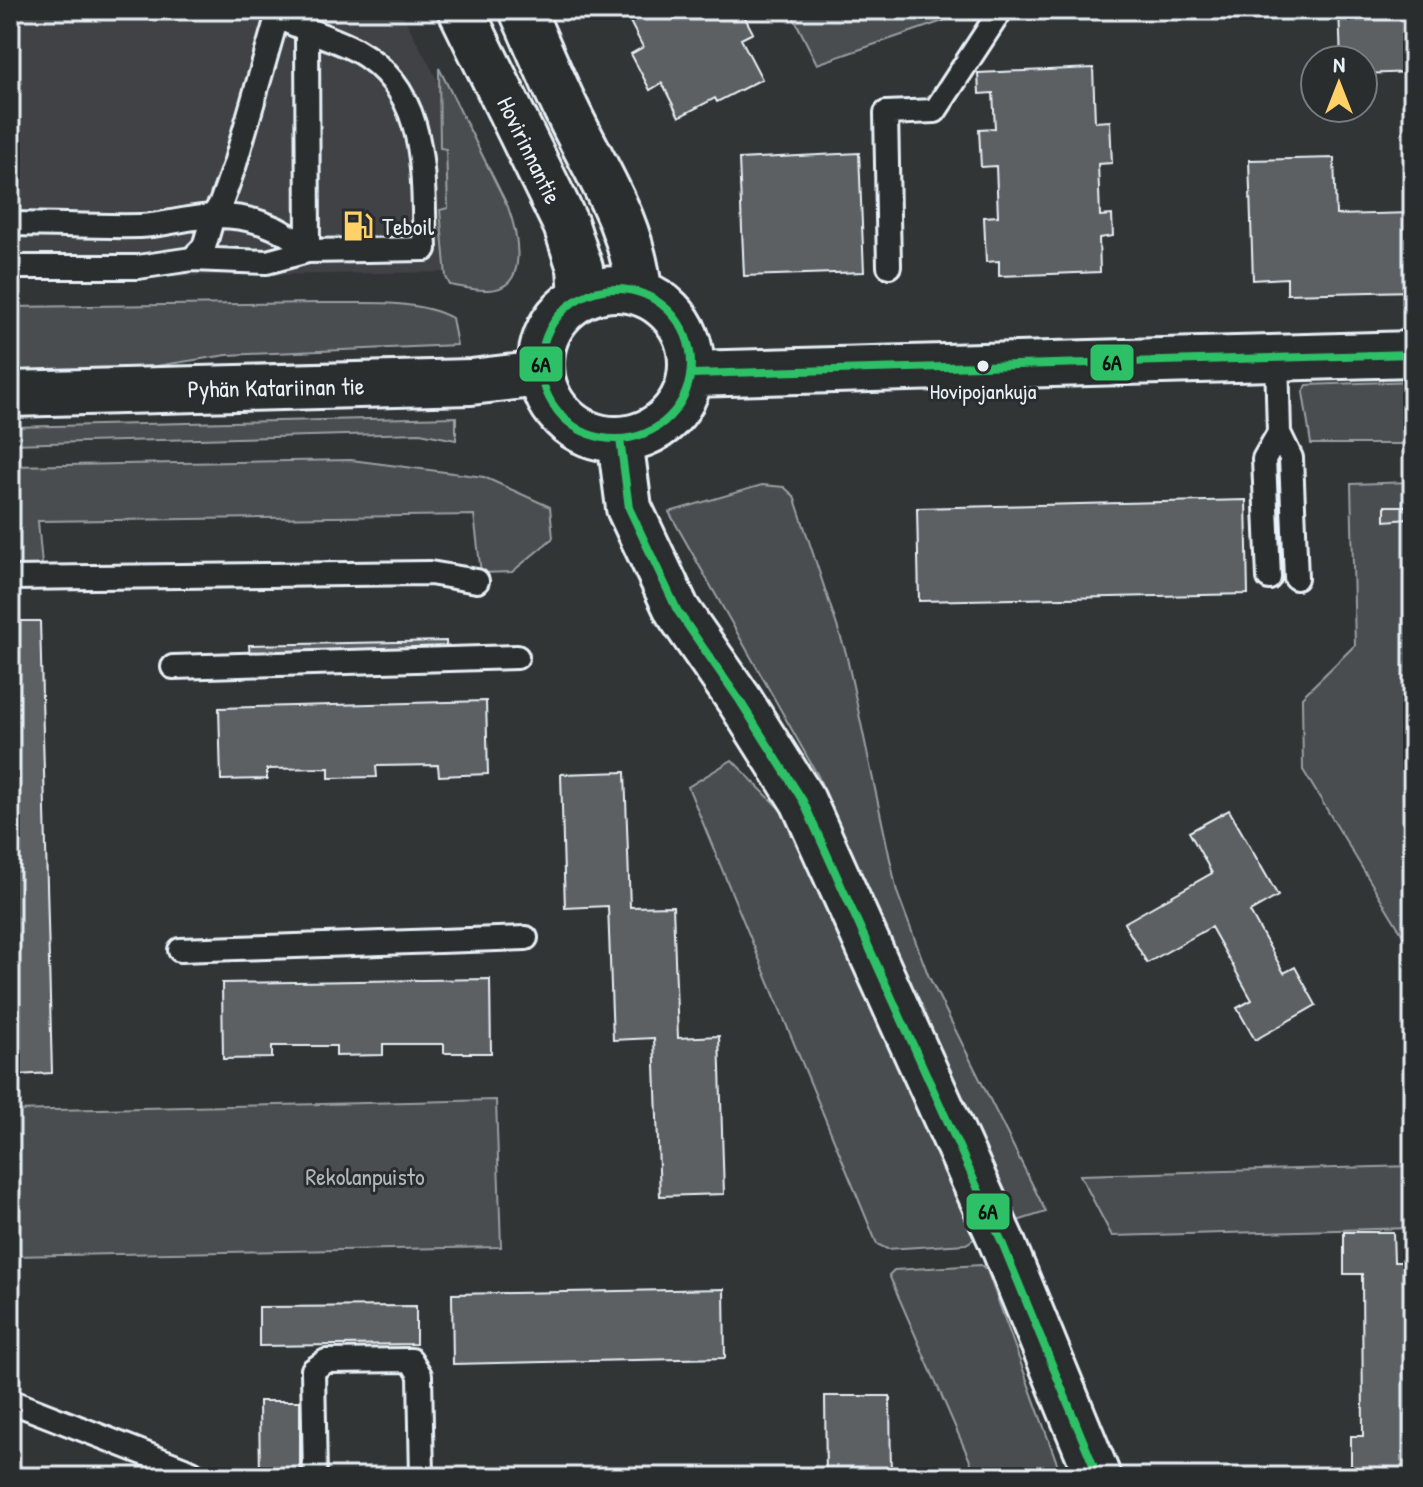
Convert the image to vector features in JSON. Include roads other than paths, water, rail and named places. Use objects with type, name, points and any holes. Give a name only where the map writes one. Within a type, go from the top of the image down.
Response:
[{"type":"street","name":"Hovirinnantie","points":[[461,10],[566,225],[580,268],[582,296]]},
{"type":"street","name":"Hovirinnantie","points":[[522,10],[567,111],[618,209],[636,263],[639,291]]},
{"type":"street","points":[[613,288],[639,291],[662,304],[680,324],[690,348],[691,374],[683,399],[667,419],[645,433],[620,439],[592,435],[568,422],[550,401],[541,374],[543,343],[558,316],[582,296],[613,288]]},
{"type":"street","points":[[691,374],[1413,354]]},
{"type":"street","name":"Pyhän Katariinan tie","points":[[10,394],[471,382],[541,374]]},
{"type":"street","points":[[620,439],[629,508],[677,610],[740,701],[803,801],[1001,1240],[1098,1477]]},
{"type":"lane","points":[[889,266],[886,113],[935,111],[1001,10]]},
{"type":"lane","points":[[10,267],[138,267],[192,259],[267,262],[308,251],[425,249],[420,141],[404,97],[384,73],[358,52],[307,32],[278,13],[235,164],[213,216],[204,247],[192,259]]},
{"type":"lane","points":[[307,32],[308,251]]},
{"type":"lane","points":[[10,224],[138,226],[213,216],[260,222],[279,228],[295,237],[308,251]]},
{"type":"lane","points":[[1277,358],[1279,433],[1291,458],[1296,578]]},
{"type":"lane","points":[[1269,578],[1264,459],[1279,433]]},
{"type":"lane","points":[[10,578],[430,573],[477,581]]},
{"type":"lane","points":[[173,667],[517,657]]},
{"type":"lane","points":[[180,950],[526,938]]},
{"type":"lane","points":[[315,1477],[313,1370],[326,1361],[411,1360],[420,1375],[422,1477]]},
{"type":"lane","points":[[10,1401],[192,1472],[192,1477]]},
{"type":"place","name":"Teboil","points":[[358,226]]},
{"type":"place","name":"Hovipojankuja","points":[[983,366]]},
{"type":"park label","name":"Rekolanpuisto","points":[[365,1176]]}]
